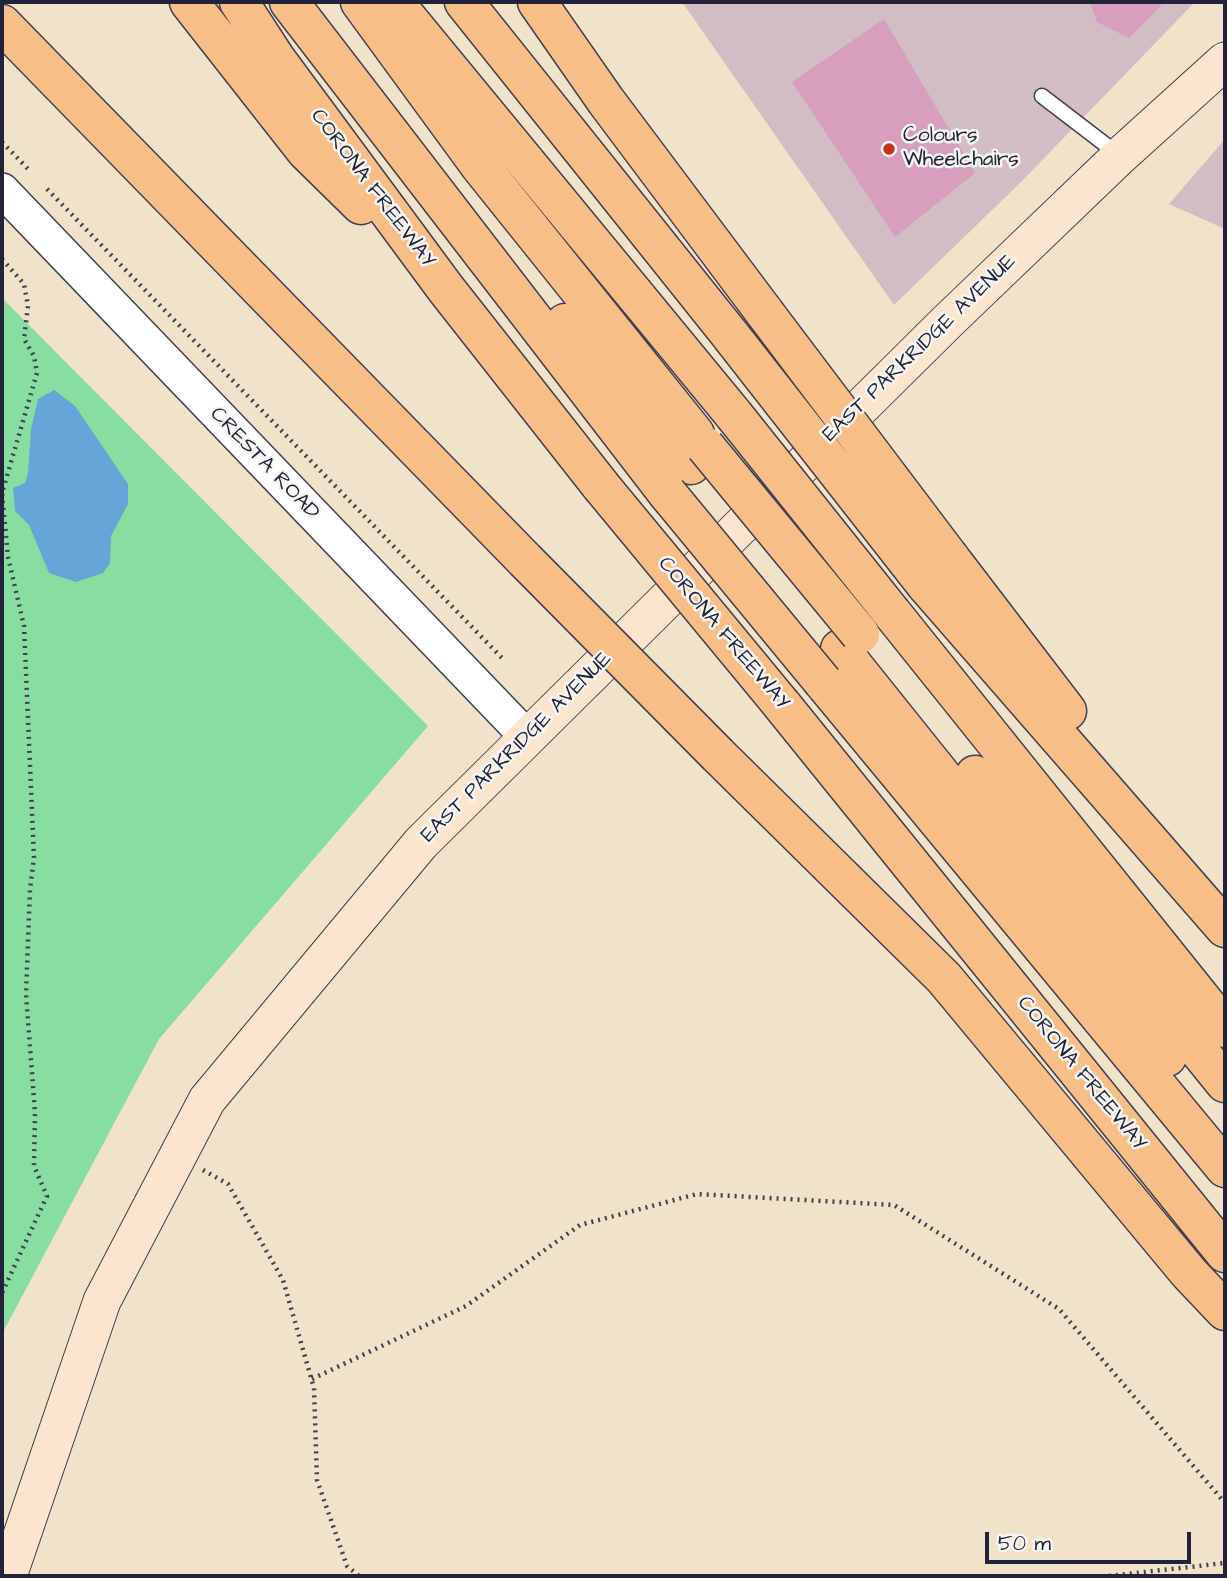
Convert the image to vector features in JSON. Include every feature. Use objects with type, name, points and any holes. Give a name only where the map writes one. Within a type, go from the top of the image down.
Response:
[{"type":"highway","points":[[189,2],[306,151],[446,289]]},
{"type":"highway","name":"CORONA FREEWAY","points":[[239,2],[276,59],[446,289],[601,486],[782,705],[1225,1253]]},
{"type":"highway","points":[[289,2],[688,468],[1225,1130]]},
{"type":"highway","points":[[315,2],[435,130],[688,468],[841,655],[1225,1168]]},
{"type":"highway","points":[[360,2],[435,130]]},
{"type":"highway","points":[[394,2],[734,415],[1225,1028]]},
{"type":"highway","points":[[464,2],[731,336],[938,572],[1225,919]]},
{"type":"highway","points":[[537,2],[606,101],[765,313],[938,572],[1225,928]]},
{"type":"highway","points":[[2,24],[525,560],[944,978],[1189,1273],[1225,1311]]},
{"type":"highway","points":[[841,655],[1225,1083]]},
{"type":"main road","name":"EAST PARKRIDGE AVENUE","points":[[8,1576],[102,1301],[207,1100],[421,844],[947,322],[1120,156],[1225,61]]},
{"type":"street","name":"CRESTA ROAD","points":[[2,190],[527,737]]},
{"type":"lane","points":[[1042,96],[1120,156]]},
{"type":"path","points":[[2,142],[31,172]]},
{"type":"path","points":[[40,182],[502,658]]},
{"type":"path","points":[[2,259],[24,285],[28,306],[24,339],[34,356],[37,373],[2,493],[5,540],[24,626],[34,858],[26,994],[34,1113],[34,1166],[47,1196],[2,1293]]},
{"type":"path","points":[[179,1155],[228,1184],[283,1280],[312,1379],[317,1480],[347,1566],[359,1576]]},
{"type":"path","points":[[312,1379],[466,1306],[580,1225],[697,1194],[894,1205],[1059,1309],[1225,1503]]},
{"type":"path","points":[[1109,1576],[1225,1563]]},
{"type":"shaded area","points":[[682,2],[1195,2],[1022,181],[894,305]]},
{"type":"shaded area","points":[[1225,139],[1225,229],[1169,204]]},
{"type":"green space","points":[[2,298],[428,726],[159,1039],[2,1334]]},
{"type":"water","points":[[54,390],[75,406],[128,484],[128,504],[111,536],[110,563],[103,573],[76,582],[49,573],[29,525],[15,511],[13,488],[25,483],[28,473],[31,429],[38,399]]},
{"type":"building","points":[[1090,2],[1164,2],[1129,38],[1097,22]]},
{"type":"building","points":[[884,19],[975,173],[895,237],[792,82]]},
{"type":"place","name":"Colours Wheelchairs","points":[[889,149]]}]
